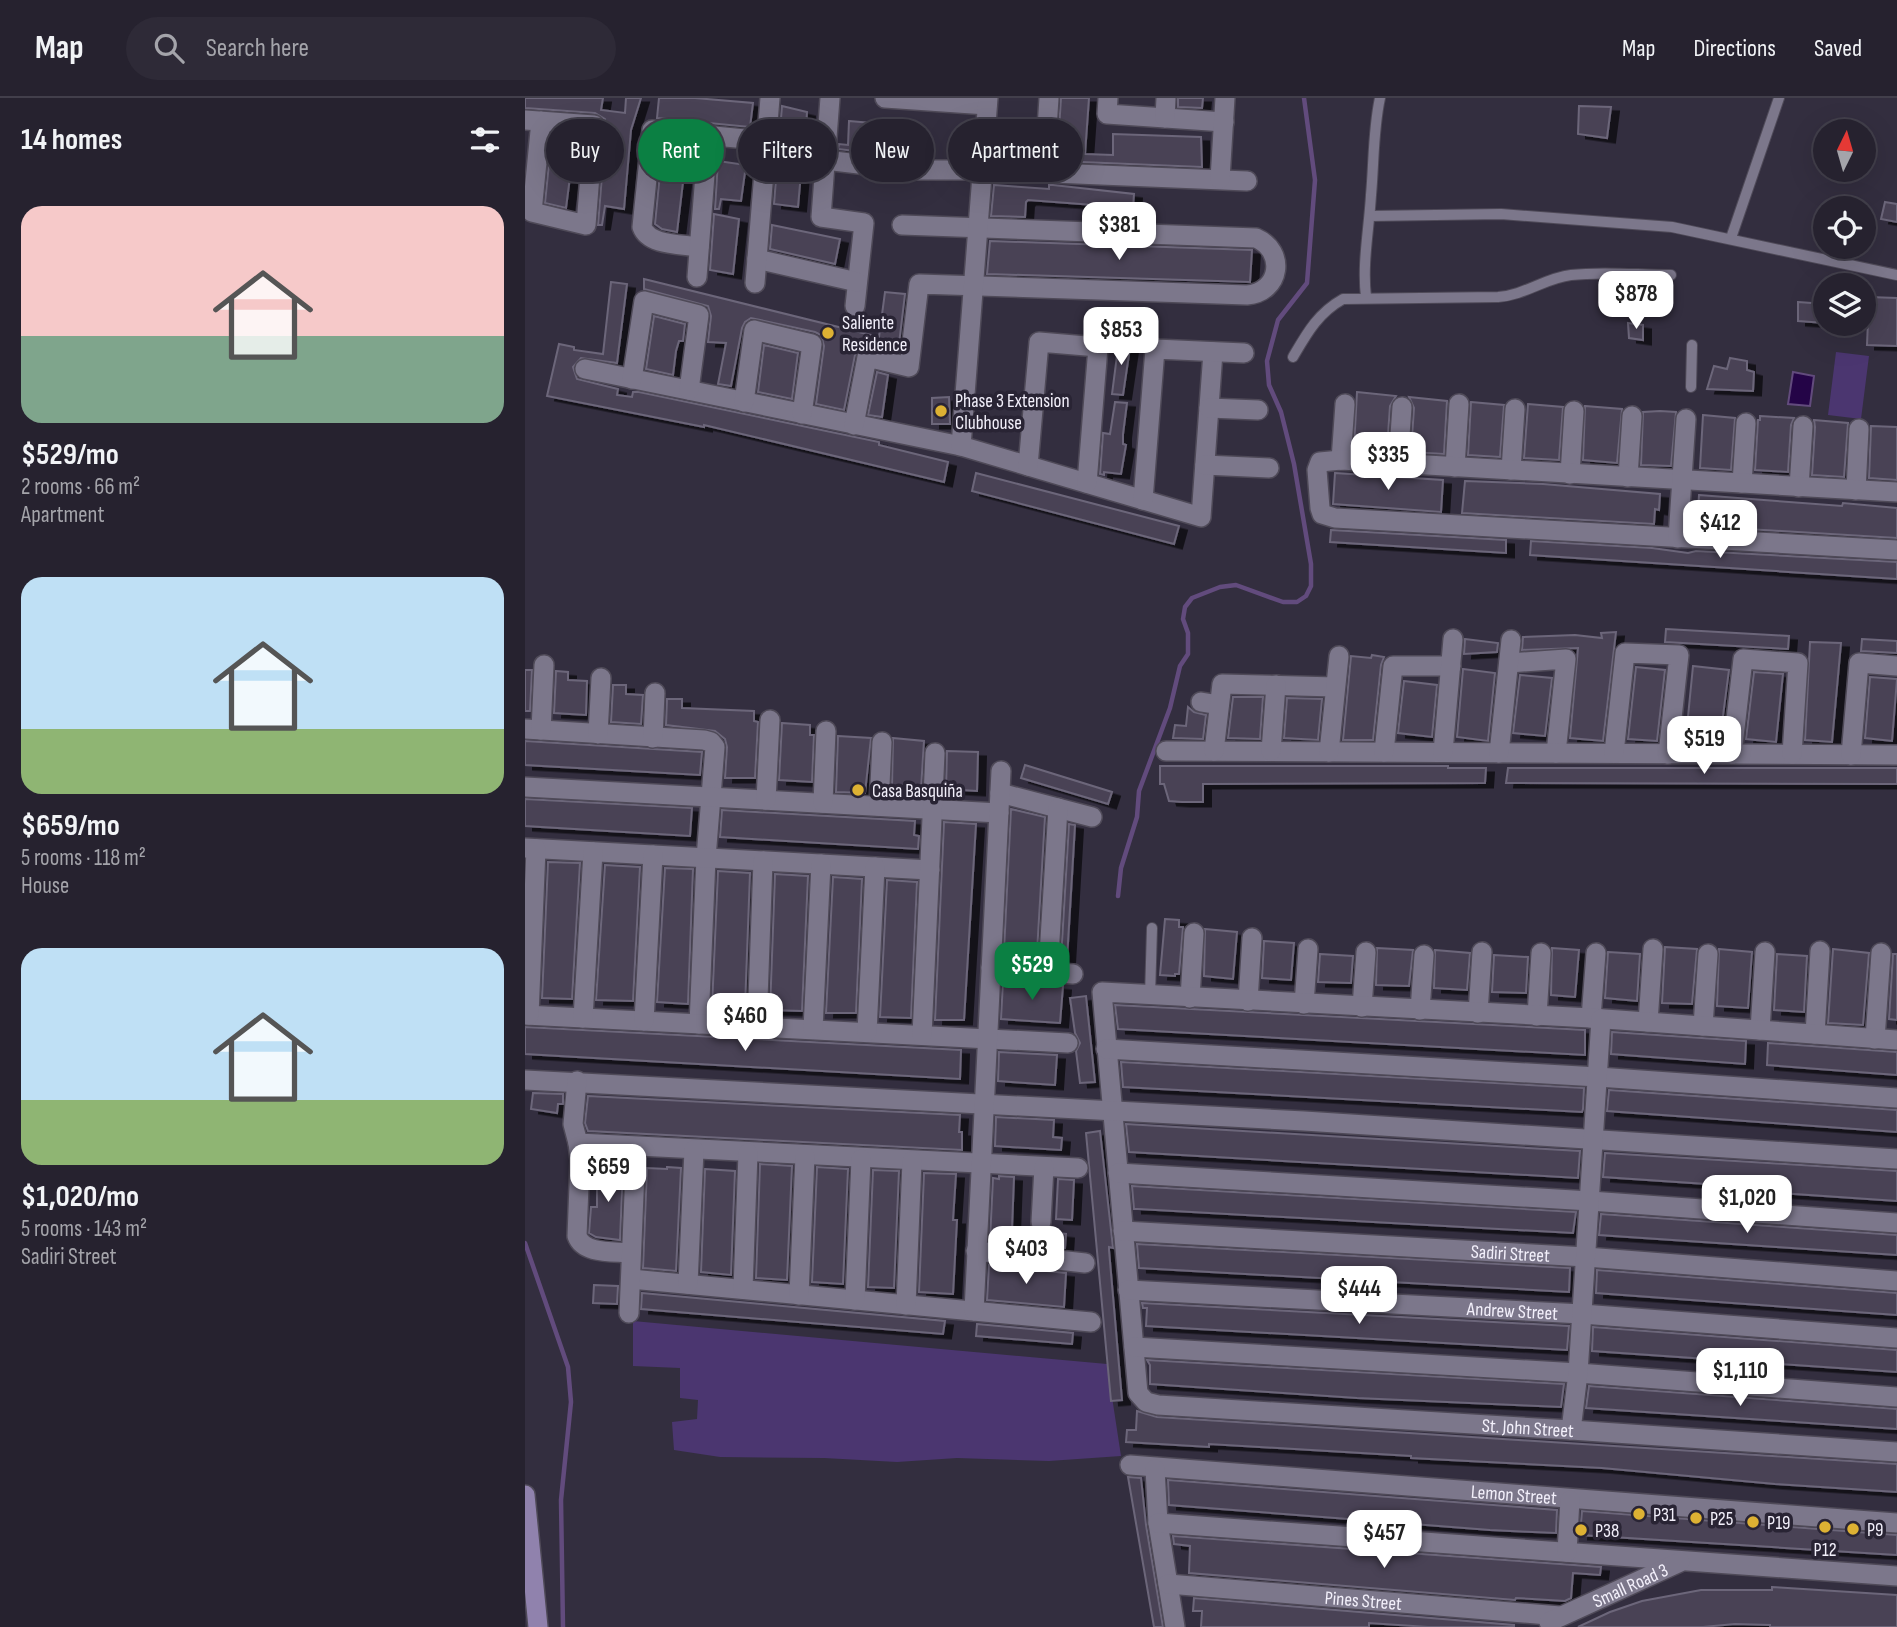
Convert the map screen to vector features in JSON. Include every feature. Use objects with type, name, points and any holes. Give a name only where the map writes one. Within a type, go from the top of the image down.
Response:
[{"type":"main road","points":[[525,1495],[538,1627]]},
{"type":"street","points":[[769,119],[770,98]]},
{"type":"street","points":[[828,119],[830,98]]},
{"type":"street","points":[[886,98],[987,102]]},
{"type":"street","points":[[1048,119],[1049,98]]},
{"type":"street","points":[[1108,98],[1107,114],[1165,108],[1224,122]]},
{"type":"street","points":[[1220,179],[1225,98]]},
{"type":"street","points":[[533,120],[594,125],[586,225],[533,212],[533,120]]},
{"type":"street","points":[[837,161],[898,169],[948,170]]},
{"type":"street","points":[[1083,174],[1247,181]]},
{"type":"street","points":[[647,182],[642,227],[644,234],[651,239],[699,247]]},
{"type":"street","points":[[697,277],[704,182]]},
{"type":"street","points":[[755,283],[764,182]]},
{"type":"street","points":[[823,182],[821,217],[864,223],[855,306]]},
{"type":"street","points":[[961,446],[981,182]]},
{"type":"street","points":[[854,425],[867,357],[909,367],[919,284],[1247,295],[1258,294],[1267,289],[1276,271],[1270,246],[1256,238],[902,225]]},
{"type":"street","points":[[757,259],[857,282]]},
{"type":"street","points":[[632,379],[644,302],[699,315],[689,390]]},
{"type":"street","points":[[744,402],[754,330],[812,344],[802,414]]},
{"type":"street","points":[[1028,466],[1039,342],[1098,348],[1087,483]]},
{"type":"street","points":[[1143,500],[1155,349],[1244,354]]},
{"type":"street","points":[[585,369],[961,446],[1201,517],[1213,352]]},
{"type":"street","points":[[1342,460],[1345,404]]},
{"type":"street","points":[[1455,467],[1459,404]]},
{"type":"street","points":[[1398,463],[1402,407]]},
{"type":"street","points":[[1209,408],[1258,410]]},
{"type":"street","points":[[1511,470],[1515,409]]},
{"type":"street","points":[[1570,474],[1574,411]]},
{"type":"street","points":[[1628,477],[1632,416]]},
{"type":"street","points":[[1678,538],[1686,419]]},
{"type":"street","points":[[1742,483],[1747,423]]},
{"type":"street","points":[[1799,487],[1803,426]]},
{"type":"street","points":[[1856,490],[1859,429]]},
{"type":"street","points":[[1897,492],[1342,460],[1326,460],[1318,464],[1320,508],[1328,517],[1897,550]]},
{"type":"street","points":[[1205,465],[1269,468]]},
{"type":"street","points":[[1443,752],[1453,639]]},
{"type":"street","points":[[1499,753],[1511,640]]},
{"type":"street","points":[[1614,753],[1625,653],[1679,654],[1668,754]]},
{"type":"street","points":[[1329,752],[1339,656]]},
{"type":"street","points":[[1509,663],[1566,659],[1556,753]]},
{"type":"street","points":[[1732,754],[1743,659],[1798,663],[1792,754]]},
{"type":"street","points":[[1851,755],[1859,663],[1897,666]]},
{"type":"street","points":[[544,665],[533,730],[711,742],[716,755],[706,858],[699,1024]]},
{"type":"street","points":[[1384,752],[1394,666],[1451,666]]},
{"type":"street","points":[[598,734],[601,678]]},
{"type":"street","points":[[1214,751],[1210,704],[1222,684],[1335,687]]},
{"type":"street","points":[[1271,751],[1276,685]]},
{"type":"street","points":[[653,738],[655,693]]},
{"type":"street","points":[[766,800],[770,720]]},
{"type":"street","points":[[823,803],[826,731]]},
{"type":"street","points":[[879,806],[882,742]]},
{"type":"street","points":[[1166,751],[1897,755]]},
{"type":"street","points":[[922,1035],[935,753]]},
{"type":"street","points":[[974,1311],[1001,771]]},
{"type":"street","points":[[525,787],[999,813]]},
{"type":"street","points":[[1000,793],[1092,817]]},
{"type":"street","points":[[1048,972],[1059,808]]},
{"type":"street","points":[[930,870],[531,849],[527,1015],[1068,1043]]},
{"type":"street","points":[[583,1018],[593,852]]},
{"type":"street","points":[[644,1021],[653,855]]},
{"type":"street","points":[[757,1027],[763,861]]},
{"type":"street","points":[[813,1029],[821,863]]},
{"type":"street","points":[[867,1032],[875,867]]},
{"type":"street","points":[[1190,998],[1194,933]]},
{"type":"street","points":[[1248,1001],[1252,938]]},
{"type":"street","points":[[1304,1004],[1308,949]]},
{"type":"street","points":[[1648,1022],[1653,949]]},
{"type":"street","points":[[1760,1030],[1765,951]]},
{"type":"street","points":[[1815,1034],[1820,951]]},
{"type":"street","points":[[1362,1007],[1366,952]]},
{"type":"street","points":[[1478,1013],[1482,952]]},
{"type":"street","points":[[1537,1016],[1541,953]]},
{"type":"street","points":[[1571,1430],[1578,1374],[1598,1077],[1595,953]]},
{"type":"street","points":[[1875,1039],[1881,953]]},
{"type":"street","points":[[1703,1026],[1708,954]]},
{"type":"street","points":[[1420,1010],[1424,955]]},
{"type":"street","points":[[991,968],[1073,974]]},
{"type":"street","points":[[1897,1040],[1648,1022],[1102,992],[1134,1347],[1216,1350],[1897,1397]]},
{"type":"street","points":[[1106,1049],[1598,1077],[1897,1098]]},
{"type":"street","points":[[525,1080],[1112,1111],[1897,1159]]},
{"type":"street","points":[[577,1082],[573,1124],[580,1160],[577,1236],[580,1244],[588,1248],[631,1253]]},
{"type":"street","points":[[578,1143],[1079,1168]]},
{"type":"street","points":[[629,1312],[636,1147]]},
{"type":"street","points":[[688,1284],[694,1150]]},
{"type":"street","points":[[743,1289],[748,1153]]},
{"type":"street","points":[[799,1295],[805,1156]]},
{"type":"street","points":[[855,1300],[861,1158]]},
{"type":"street","points":[[907,1305],[912,1161]]},
{"type":"street","points":[[1041,1222],[1044,1167]]},
{"type":"street","points":[[1118,1174],[1590,1201],[1897,1223]]},
{"type":"street","name":"Sadiri Street","points":[[1123,1231],[1586,1257],[1897,1280]]},
{"type":"street","points":[[976,1251],[1085,1262]]},
{"type":"street","points":[[631,1279],[1091,1322]]},
{"type":"street","name":"Andrew Street","points":[[1128,1290],[1582,1314],[1897,1338]]},
{"type":"street","name":"St. John Street","points":[[1134,1347],[1138,1393],[1146,1402],[1159,1405],[1897,1452]]},
{"type":"street","name":"Lemon Street","points":[[1130,1465],[1155,1469],[1897,1523]]},
{"type":"street","points":[[1155,1469],[1158,1523],[1175,1627]]},
{"type":"street","points":[[1567,1552],[1570,1500]]},
{"type":"street","points":[[1158,1523],[1897,1576]]},
{"type":"street","name":"Small Road 3","points":[[1539,1627],[1685,1560]]},
{"type":"street","name":"Pines Street","points":[[1168,1584],[1560,1616]]},
{"type":"lane","points":[[1366,297],[1363,268],[1380,98]]},
{"type":"lane","points":[[1731,238],[1779,98]]},
{"type":"lane","points":[[1370,216],[1501,214],[1672,227],[1897,275]]},
{"type":"lane","points":[[1293,358],[1312,325],[1327,308],[1343,299],[1506,297],[1528,291],[1554,278],[1571,275],[1671,275]]},
{"type":"lane","points":[[1691,387],[1692,345]]},
{"type":"lane","points":[[1150,996],[1152,928]]},
{"type":"shaded area","points":[[1836,352],[1869,356],[1861,419],[1828,415]]},
{"type":"shaded area","points":[[1793,372],[1814,376],[1810,406],[1788,404]]},
{"type":"shaded area","points":[[633,1321],[1107,1364],[1121,1456],[1049,1461],[957,1458],[897,1462],[720,1457],[674,1450],[672,1422],[697,1419],[698,1400],[680,1398],[680,1368],[633,1366]]},
{"type":"building","points":[[525,98],[603,98],[601,110],[625,113],[626,98],[641,98],[631,130],[624,209],[605,206],[602,225],[598,225],[601,182],[624,182],[624,119],[605,119],[595,113],[525,108]]},
{"type":"building","points":[[659,98],[753,103],[751,119],[738,119],[738,126],[724,124],[724,119],[657,118]]},
{"type":"building","points":[[1061,98],[1089,98],[1085,154],[1113,155],[1113,134],[1201,137],[1202,167],[1083,162],[1083,119],[1060,119]]},
{"type":"building","points":[[1178,98],[1203,98],[1202,108],[1178,107]]},
{"type":"building","points":[[782,106],[807,112],[807,119],[781,119]]},
{"type":"building","points":[[1579,106],[1611,107],[1607,138],[1578,134]]},
{"type":"building","points":[[849,121],[851,151],[838,149],[839,144],[848,145]]},
{"type":"building","points":[[724,162],[738,164],[738,182],[744,182],[741,201],[721,199],[719,209],[715,209],[717,182],[724,182]]},
{"type":"building","points":[[547,182],[569,182],[566,208],[545,203]]},
{"type":"building","points":[[659,182],[683,182],[677,232],[662,229],[655,224]]},
{"type":"building","points":[[776,182],[800,182],[798,207],[774,204]]},
{"type":"building","points":[[994,185],[1049,189],[1049,185],[1053,185],[1134,194],[1133,208],[1028,200],[1025,217],[991,216]]},
{"type":"building","points":[[1885,202],[1897,204],[1897,222],[1881,219]]},
{"type":"building","points":[[714,214],[739,219],[733,274],[710,270]]},
{"type":"building","points":[[772,225],[840,239],[835,264],[770,249]]},
{"type":"building","points":[[990,241],[1252,250],[1250,282],[987,274]]},
{"type":"building","points":[[644,279],[879,337],[885,292],[905,294],[898,352],[870,345],[863,346],[855,355],[844,410],[816,404],[824,346],[821,335],[751,318],[742,328],[731,386],[718,384],[726,343],[708,342],[711,316],[708,306],[644,289]]},
{"type":"building","points":[[611,282],[627,284],[617,363],[581,358],[573,367],[577,379],[618,389],[617,395],[632,397],[633,392],[639,392],[879,442],[879,445],[948,462],[944,482],[704,425],[547,396],[559,344],[574,347],[574,350],[603,354]]},
{"type":"building","points":[[1876,297],[1897,298],[1897,346],[1867,345],[1867,336],[1876,336]]},
{"type":"building","points":[[1798,302],[1813,303],[1813,322],[1798,321]]},
{"type":"building","points":[[654,316],[685,324],[683,341],[679,341],[676,351],[673,375],[646,369]]},
{"type":"building","points":[[1628,323],[1643,325],[1643,340],[1629,338]]},
{"type":"building","points":[[1119,340],[1131,341],[1123,395],[1112,394]]},
{"type":"building","points":[[764,345],[798,353],[792,399],[758,392]]},
{"type":"building","points":[[1730,358],[1747,361],[1747,370],[1754,372],[1753,391],[1707,389],[1714,366],[1727,369]]},
{"type":"building","points":[[877,372],[888,375],[882,417],[868,415]]},
{"type":"building","points":[[1357,392],[1396,396],[1390,406],[1387,449],[1354,447]]},
{"type":"building","name":"Phase 3 Extension Clubhouse","points":[[949,397],[950,424],[932,424],[932,398]]},
{"type":"building","points":[[1409,397],[1447,401],[1444,454],[1411,452],[1414,408]]},
{"type":"building","points":[[1115,402],[1127,403],[1123,434],[1123,444],[1126,445],[1121,474],[1104,472],[1104,475],[1100,474],[1103,433],[1110,434]]},
{"type":"building","points":[[1471,402],[1504,405],[1500,457],[1468,455]]},
{"type":"building","points":[[1528,404],[1563,407],[1559,460],[1524,458]]},
{"type":"building","points":[[1585,406],[1622,409],[1617,463],[1583,460]]},
{"type":"building","points":[[1643,412],[1676,412],[1671,466],[1641,465]]},
{"type":"building","points":[[1703,415],[1735,418],[1731,470],[1700,468]]},
{"type":"building","points":[[1760,416],[1794,418],[1791,425],[1788,472],[1755,470]]},
{"type":"building","points":[[1814,420],[1848,423],[1844,477],[1812,475]]},
{"type":"building","points":[[1871,426],[1897,427],[1897,480],[1869,478]]},
{"type":"building","points":[[976,473],[1179,526],[1174,544],[972,491]]},
{"type":"building","points":[[1335,473],[1443,480],[1441,512],[1333,504]]},
{"type":"building","points":[[1465,481],[1543,484],[1660,494],[1659,510],[1655,509],[1654,524],[1462,513]]},
{"type":"building","points":[[1699,495],[1897,508],[1897,538],[1697,526]]},
{"type":"building","points":[[1331,530],[1506,540],[1506,553],[1330,542]]},
{"type":"building","points":[[1531,541],[1652,548],[1688,553],[1696,551],[1897,562],[1897,579],[1530,555]]},
{"type":"building","points":[[1666,629],[1789,636],[1788,649],[1665,642]]},
{"type":"building","points":[[1616,632],[1603,741],[1570,738],[1578,648],[1522,650],[1523,637],[1575,635],[1602,638],[1601,633]]},
{"type":"building","points":[[1465,639],[1498,643],[1497,652],[1464,654]]},
{"type":"building","points":[[1862,639],[1897,641],[1897,653],[1861,651]]},
{"type":"building","points":[[1810,642],[1841,643],[1832,742],[1805,740]]},
{"type":"building","points":[[1372,655],[1384,657],[1373,740],[1343,740],[1351,656],[1371,658]]},
{"type":"building","points":[[1693,666],[1729,670],[1720,739],[1686,737]]},
{"type":"building","points":[[1636,667],[1665,670],[1657,741],[1628,739]]},
{"type":"building","points":[[1463,669],[1495,673],[1488,741],[1457,737]]},
{"type":"building","points":[[525,670],[532,670],[530,711],[525,711]]},
{"type":"building","points":[[556,671],[568,672],[568,680],[587,681],[586,715],[554,713]]},
{"type":"building","points":[[1754,672],[1783,674],[1776,742],[1746,739]]},
{"type":"building","points":[[1520,675],[1552,678],[1545,736],[1513,733]]},
{"type":"building","points":[[1870,677],[1897,679],[1892,741],[1865,738]]},
{"type":"building","points":[[1404,681],[1437,685],[1432,737],[1398,733]]},
{"type":"building","points":[[613,685],[626,685],[626,694],[643,695],[641,724],[611,722]]},
{"type":"building","points":[[1233,697],[1263,697],[1260,739],[1228,738]]},
{"type":"building","points":[[1287,698],[1322,699],[1318,740],[1284,738]]},
{"type":"building","points":[[667,699],[682,699],[682,708],[754,711],[754,721],[758,722],[755,778],[725,778],[725,739],[715,731],[666,725]]},
{"type":"building","points":[[1188,707],[1194,712],[1206,715],[1203,739],[1173,738],[1175,725],[1186,726]]},
{"type":"building","points":[[782,723],[810,725],[810,735],[814,735],[812,782],[779,780]]},
{"type":"building","points":[[838,736],[871,738],[865,793],[836,792]]},
{"type":"building","points":[[893,738],[924,741],[921,789],[892,786]]},
{"type":"building","points":[[525,741],[702,752],[700,775],[525,765]]},
{"type":"building","points":[[947,751],[978,752],[977,791],[946,789]]},
{"type":"building","points":[[1025,765],[1112,792],[1108,804],[1021,778]]},
{"type":"building","points":[[1160,766],[1486,768],[1485,783],[1203,784],[1203,802],[1182,802],[1169,801],[1164,784],[1160,784]]},
{"type":"building","points":[[1508,768],[1897,768],[1897,784],[1506,783]]},
{"type":"building","points":[[525,799],[692,808],[690,836],[525,826]]},
{"type":"building","points":[[1011,809],[1045,817],[1037,952],[1004,950]]},
{"type":"building","points":[[722,810],[915,821],[914,835],[919,836],[918,849],[720,837]]},
{"type":"building","points":[[944,822],[976,824],[964,1020],[935,1020]]},
{"type":"building","points":[[1069,824],[1075,825],[1067,959],[1061,959]]},
{"type":"building","points":[[548,862],[580,863],[572,999],[542,998]]},
{"type":"building","points":[[605,865],[640,867],[633,1001],[596,1000]]},
{"type":"building","points":[[665,868],[693,869],[688,1004],[657,1002]]},
{"type":"building","points":[[718,871],[750,873],[745,1007],[712,1006]]},
{"type":"building","points":[[775,874],[808,876],[802,1011],[770,1010]]},
{"type":"building","points":[[833,877],[862,879],[856,1013],[826,1013]]},
{"type":"building","points":[[887,880],[917,882],[911,1018],[880,1017]]},
{"type":"building","points":[[1165,919],[1179,920],[1179,927],[1183,927],[1179,974],[1175,976],[1160,975]]},
{"type":"building","points":[[1205,929],[1237,932],[1233,979],[1204,976]]},
{"type":"building","points":[[1264,941],[1294,943],[1291,980],[1262,978]]},
{"type":"building","points":[[1665,947],[1697,949],[1692,1004],[1662,1003]]},
{"type":"building","points":[[1377,948],[1413,950],[1409,986],[1376,985]]},
{"type":"building","points":[[1552,948],[1579,950],[1575,997],[1551,995]]},
{"type":"building","points":[[1719,949],[1752,952],[1748,1008],[1717,1006]]},
{"type":"building","points":[[1833,949],[1869,953],[1863,1025],[1828,1023]]},
{"type":"building","points":[[1435,950],[1470,953],[1467,990],[1434,988]]},
{"type":"building","points":[[1608,952],[1640,954],[1637,1001],[1605,998]]},
{"type":"building","points":[[1320,954],[1353,956],[1351,983],[1318,982]]},
{"type":"building","points":[[1777,954],[1807,956],[1804,1012],[1774,1010]]},
{"type":"building","points":[[1893,954],[1897,954],[1897,1020],[1889,1019]]},
{"type":"building","points":[[1494,955],[1528,957],[1526,993],[1492,992]]},
{"type":"building","points":[[1003,981],[1063,986],[1060,1023],[1001,1019]]},
{"type":"building","points":[[1086,996],[1095,1082],[1080,1083],[1076,1051],[1080,1043],[1075,1033],[1070,998]]},
{"type":"building","points":[[1115,1005],[1585,1030],[1585,1055],[1118,1029]]},
{"type":"building","points":[[525,1027],[961,1050],[960,1079],[525,1054]]},
{"type":"building","points":[[1612,1032],[1746,1041],[1745,1064],[1611,1054]]},
{"type":"building","points":[[1768,1043],[1897,1052],[1897,1075],[1767,1065]]},
{"type":"building","points":[[999,1052],[1057,1055],[1055,1085],[998,1081]]},
{"type":"building","points":[[1121,1062],[1584,1088],[1583,1109],[1582,1112],[1123,1087]]},
{"type":"building","points":[[1609,1090],[1897,1110],[1897,1132],[1607,1111]]},
{"type":"building","points":[[533,1093],[563,1094],[563,1104],[558,1104],[557,1113],[531,1109]]},
{"type":"building","points":[[588,1096],[960,1115],[962,1150],[588,1131],[585,1123]]},
{"type":"building","points":[[996,1117],[1054,1120],[1053,1137],[1062,1138],[1061,1150],[995,1146]]},
{"type":"building","points":[[1126,1124],[1580,1151],[1578,1178],[1129,1152]]},
{"type":"building","points":[[1100,1131],[1113,1248],[1109,1247],[1122,1400],[1111,1401],[1086,1133]]},
{"type":"building","points":[[1605,1153],[1897,1171],[1897,1201],[1780,1193],[1780,1190],[1766,1188],[1603,1177]]},
{"type":"building","points":[[760,1164],[792,1166],[787,1280],[756,1278]]},
{"type":"building","points":[[597,1165],[623,1167],[620,1240],[596,1237],[589,1233],[591,1207],[597,1207]]},
{"type":"building","points":[[817,1167],[848,1169],[843,1284],[812,1282]]},
{"type":"building","points":[[647,1168],[681,1168],[676,1271],[643,1268]]},
{"type":"building","points":[[705,1169],[735,1171],[731,1275],[701,1272]]},
{"type":"building","points":[[873,1170],[899,1171],[894,1288],[868,1287]]},
{"type":"building","points":[[924,1173],[956,1174],[953,1220],[957,1220],[953,1294],[919,1292]]},
{"type":"building","points":[[999,1176],[1014,1177],[1012,1229],[1040,1234],[1066,1234],[1065,1248],[990,1240],[993,1178],[999,1179]]},
{"type":"building","points":[[1058,1179],[1074,1180],[1072,1220],[1056,1219]]},
{"type":"building","points":[[1132,1186],[1576,1212],[1573,1233],[1134,1209]]},
{"type":"building","points":[[1601,1214],[1897,1235],[1897,1255],[1599,1235]]},
{"type":"building","points":[[1137,1244],[1570,1268],[1569,1292],[1139,1268]]},
{"type":"building","points":[[989,1265],[1066,1273],[1064,1307],[987,1300]]},
{"type":"building","points":[[1597,1270],[1897,1293],[1897,1315],[1596,1293]]},
{"type":"building","points":[[594,1285],[618,1286],[617,1304],[593,1303]]},
{"type":"building","points":[[642,1293],[945,1321],[943,1334],[641,1309]]},
{"type":"building","points":[[1142,1303],[1569,1326],[1567,1350],[1146,1326],[1147,1308],[1143,1308]]},
{"type":"building","points":[[977,1324],[1073,1333],[1072,1344],[976,1336]]},
{"type":"building","points":[[1593,1327],[1897,1350],[1897,1372],[1592,1351]]},
{"type":"building","points":[[1147,1360],[1564,1384],[1561,1407],[1357,1398],[1150,1384],[1150,1365]]},
{"type":"building","points":[[1589,1386],[1897,1409],[1897,1429],[1586,1408]]},
{"type":"building","points":[[1137,1411],[1157,1417],[1897,1464],[1897,1492],[1602,1468],[1209,1444],[1209,1447],[1126,1442],[1127,1430],[1136,1430]]},
{"type":"building","points":[[1128,1477],[1141,1478],[1163,1627],[1154,1627]]},
{"type":"building","points":[[1168,1480],[1557,1510],[1556,1533],[1169,1505]]},
{"type":"building","points":[[1582,1511],[1897,1535],[1897,1555],[1580,1535]]},
{"type":"building","points":[[1173,1536],[1601,1567],[1600,1575],[1573,1573],[1571,1598],[1565,1601],[1515,1600],[1189,1573],[1190,1546],[1174,1544]]},
{"type":"building","points":[[1772,1587],[1897,1595],[1897,1627],[1770,1627],[1735,1624],[1703,1627],[1578,1627],[1642,1601],[1701,1590],[1772,1590]]},
{"type":"building","points":[[1194,1598],[1514,1627],[1428,1627],[1369,1623],[1369,1627],[1201,1627],[1202,1611],[1193,1611]]},
{"type":"waterway","points":[[1118,896],[1121,868],[1137,817],[1139,791],[1170,708],[1180,666],[1188,654],[1188,633],[1183,619],[1185,607],[1192,598],[1220,587],[1236,585],[1283,602],[1297,602],[1306,596],[1311,586],[1311,564],[1294,464],[1281,412],[1269,385],[1267,361],[1278,320],[1307,283],[1315,180],[1304,98]]},
{"type":"waterway","points":[[525,1243],[568,1367],[571,1402],[561,1500],[563,1627]]},
{"type":"place","name":"Saliente Residence","points":[[828,333]]},
{"type":"place","name":"Phase 3 Extension Clubhouse","points":[[941,411]]},
{"type":"place","name":"Casa Basquiña","points":[[858,790]]},
{"type":"place","name":"P31","points":[[1639,1514]]},
{"type":"place","name":"P25","points":[[1696,1518]]},
{"type":"place","name":"P19","points":[[1753,1522]]},
{"type":"place","name":"P12","points":[[1825,1527]]},
{"type":"place","name":"P9","points":[[1853,1529]]},
{"type":"place","name":"P38","points":[[1581,1530]]}]
